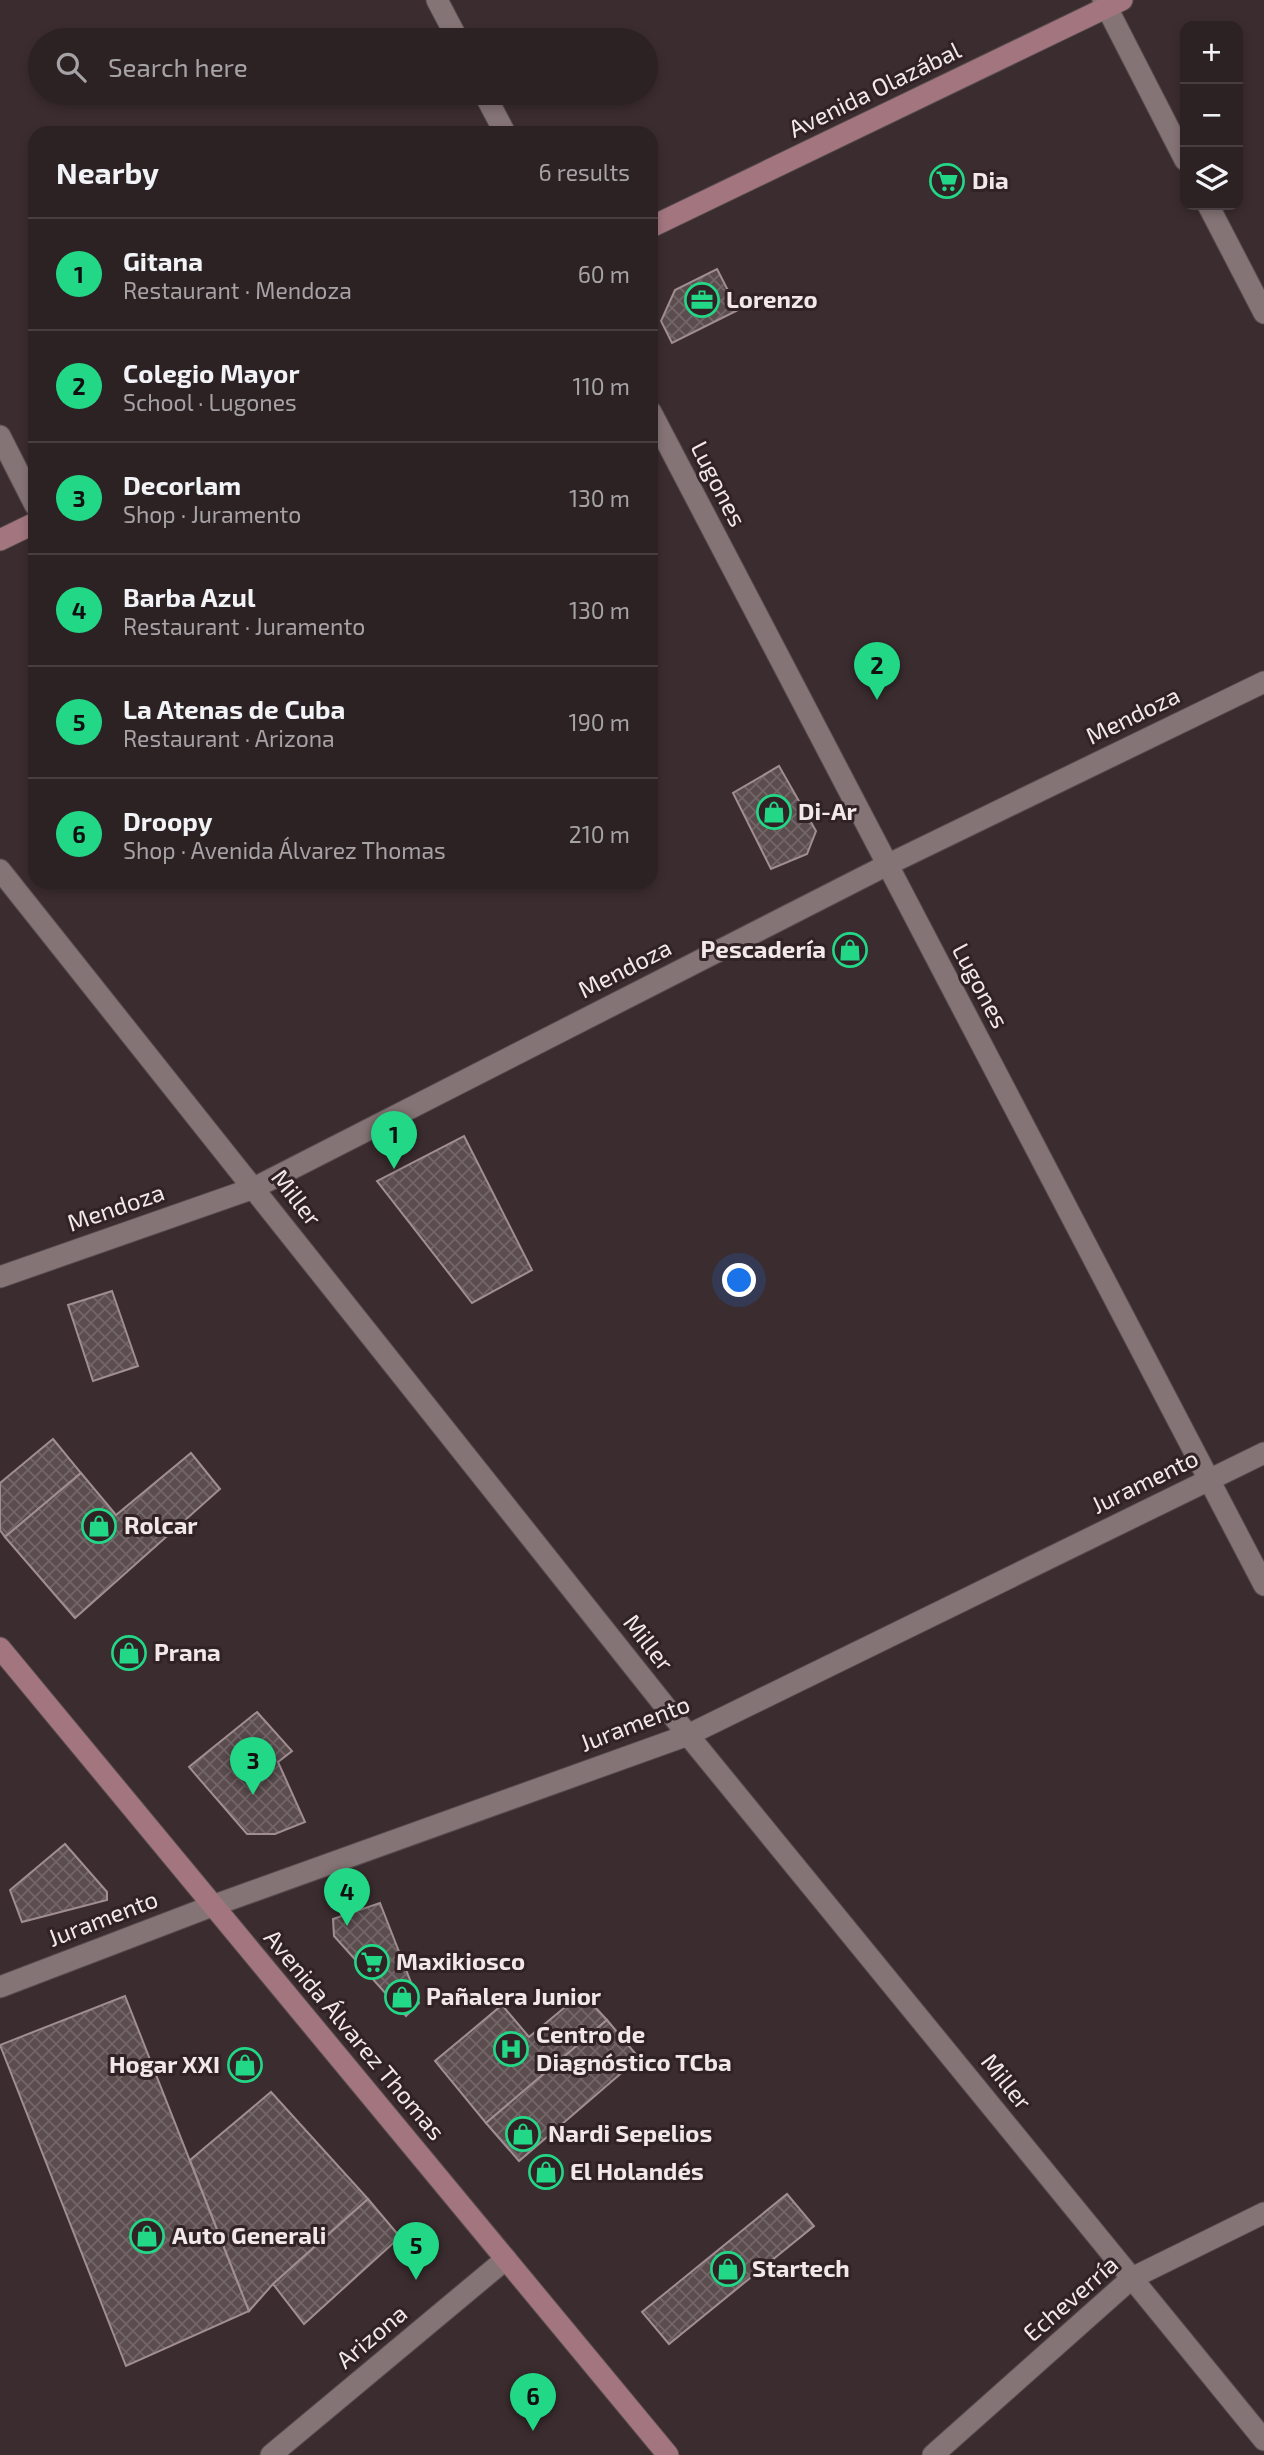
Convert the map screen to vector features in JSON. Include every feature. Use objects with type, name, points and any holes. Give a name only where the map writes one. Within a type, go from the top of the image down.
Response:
[{"type":"main road","name":"Avenida Olazábal","points":[[658,224],[1110,3]]},
{"type":"main road","points":[[0,540],[28,526]]},
{"type":"main road","name":"Avenida Álvarez Thomas","points":[[0,1648],[668,2455]]},
{"type":"street","points":[[437,0],[452,28]]},
{"type":"street","points":[[1110,3],[1180,150]]},
{"type":"street","points":[[490,105],[501,126]]},
{"type":"street","points":[[1211,210],[1264,313]]},
{"type":"street","name":"Lugones","points":[[658,425],[1264,1585]]},
{"type":"street","points":[[0,436],[28,491]]},
{"type":"street","name":"Mendoza","points":[[0,1277],[254,1188],[887,865],[1264,682]]},
{"type":"street","name":"Miller","points":[[0,870],[688,1735],[1264,2440]]},
{"type":"street","name":"Juramento","points":[[0,1987],[212,1906],[688,1735],[1264,1453]]},
{"type":"street","name":"Echeverría","points":[[933,2455],[1132,2278],[1264,2213]]},
{"type":"street","name":"Arizona","points":[[271,2455],[506,2259]]},
{"type":"building","name":"Lorenzo","points":[[717,269],[738,310],[672,343],[661,321],[675,290]]},
{"type":"building","name":"Di-Ar","points":[[779,766],[816,831],[807,854],[771,869],[733,793]]},
{"type":"building","points":[[464,1136],[532,1270],[472,1303],[377,1181]]},
{"type":"building","points":[[112,1291],[138,1366],[93,1381],[68,1305]]},
{"type":"building","points":[[53,1439],[81,1473],[5,1537],[0,1530],[0,1483]]},
{"type":"building","name":"Rolcar","points":[[191,1453],[220,1489],[75,1618],[5,1537],[81,1473],[116,1515]]},
{"type":"building","points":[[257,1712],[292,1751],[278,1762],[305,1822],[275,1834],[247,1834],[189,1767]]},
{"type":"building","points":[[65,1844],[107,1892],[107,1900],[22,1922],[10,1890]]},
{"type":"building","points":[[380,1903],[419,2003],[406,2016],[334,1936],[333,1919]]},
{"type":"building","name":"Centro de Diagnóstico TCba","points":[[582,1993],[607,2020],[486,2123],[435,2061],[502,2005],[529,2037]]},
{"type":"building","name":"Auto Generali","points":[[125,1996],[249,2311],[126,2366],[0,2045]]},
{"type":"building","points":[[607,2020],[639,2058],[519,2161],[486,2123]]},
{"type":"building","name":"Auto Generali","points":[[271,2092],[368,2199],[273,2284],[249,2311],[190,2160]]},
{"type":"building","name":"Startech","points":[[787,2194],[814,2226],[669,2344],[642,2312]]},
{"type":"building","points":[[368,2199],[400,2237],[304,2324],[273,2284]]},
{"type":"place","name":"Dia","points":[[947,181]]},
{"type":"place","name":"Lorenzo","points":[[702,300]]},
{"type":"place","name":"Colegio Mayor","points":[[877,700]]},
{"type":"place","name":"Di-Ar","points":[[774,812]]},
{"type":"place","name":"Pescadería","points":[[850,950]]},
{"type":"place","name":"Gitana","points":[[394,1169]]},
{"type":"place","name":"Rolcar","points":[[99,1526]]},
{"type":"place","name":"Prana","points":[[129,1653]]},
{"type":"place","name":"Decorlam","points":[[253,1795]]},
{"type":"place","name":"Barba Azul","points":[[347,1926]]},
{"type":"place","name":"Maxikiosco","points":[[372,1962]]},
{"type":"place","name":"Pañalera Junior","points":[[402,1997]]},
{"type":"place","name":"Centro de Diagnóstico TCba","points":[[511,2049]]},
{"type":"place","name":"Hogar XXI","points":[[245,2065]]},
{"type":"place","name":"Nardi Sepelios","points":[[523,2134]]},
{"type":"place","name":"El Holandés","points":[[546,2172]]},
{"type":"place","name":"Auto Generali","points":[[147,2236]]},
{"type":"place","name":"Startech","points":[[728,2269]]},
{"type":"place","name":"La Atenas de Cuba","points":[[416,2280]]},
{"type":"place","name":"Droopy","points":[[533,2431]]}]
